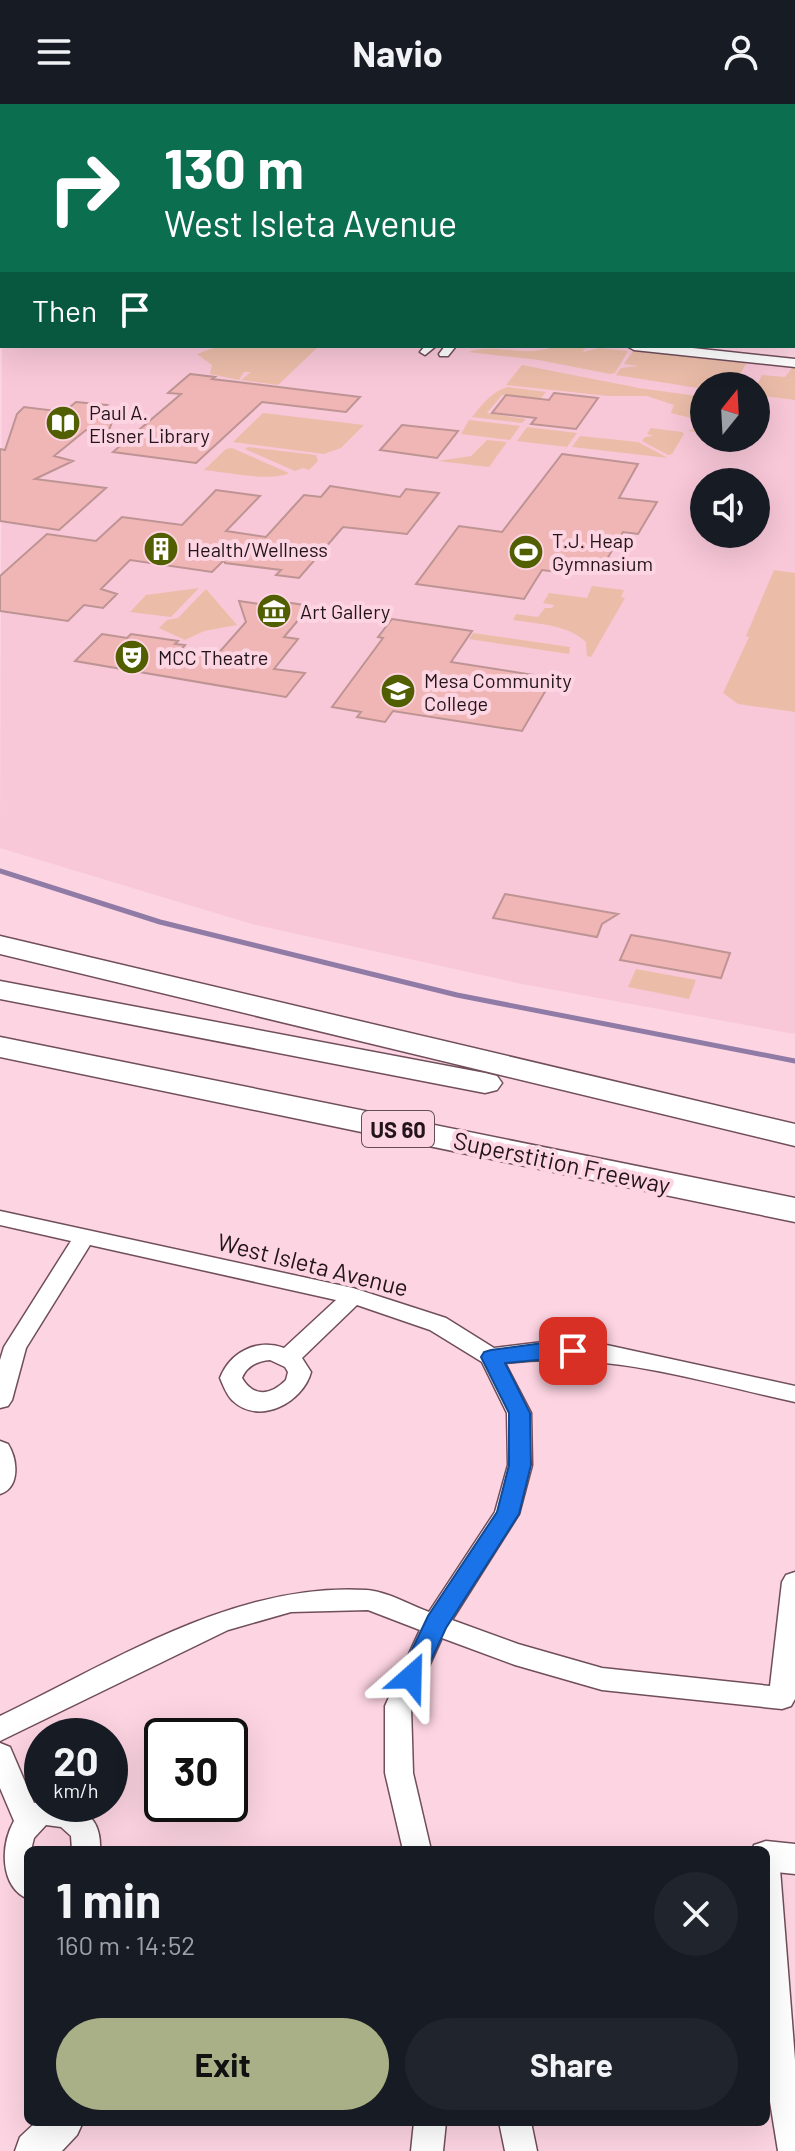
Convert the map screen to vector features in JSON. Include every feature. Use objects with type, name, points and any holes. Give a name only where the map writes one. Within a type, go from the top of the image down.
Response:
[{"type":"highway","points":[[0,945],[795,1135]]},
{"type":"highway","points":[[0,990],[795,1145]]},
{"type":"highway","name":"Superstition Freeway","points":[[0,1047],[795,1212]]},
{"type":"highway","points":[[0,1070],[65,1079],[795,1212]]},
{"type":"main road","points":[[660,348],[795,363]]},
{"type":"main road","points":[[708,348],[795,357]]},
{"type":"street","name":"West Isleta Avenue","points":[[0,1218],[353,1296],[438,1324],[491,1357]]},
{"type":"street","points":[[0,1400],[15,1347],[85,1235]]},
{"type":"street","points":[[288,1358],[353,1296]]},
{"type":"street","points":[[416,1846],[399,1773],[398,1706],[436,1623],[507,1514],[520,1465],[519,1413],[491,1357],[543,1350],[602,1352],[795,1394]]},
{"type":"street","points":[[0,1450],[3,1483],[0,1485]]},
{"type":"street","points":[[0,1729],[221,1621],[291,1602],[369,1600],[515,1654],[602,1679],[782,1698],[795,1582]]},
{"type":"street","points":[[0,1755],[24,1812]]},
{"type":"street","points":[[24,1819],[5,1837],[1,1851],[2,1864],[8,1875],[24,1884]]},
{"type":"street","points":[[78,1822],[84,1833],[86,1846]]},
{"type":"street","points":[[770,1856],[795,1859]]},
{"type":"street","points":[[770,1926],[780,2069],[794,2151]]},
{"type":"street","points":[[34,2151],[60,2126]]},
{"type":"street","points":[[427,2151],[430,2126]]},
{"type":"street","points":[[517,2126],[521,2151]]},
{"type":"shaded area","name":"Mesa Community College","points":[[2,348],[638,348],[795,365],[795,1034],[522,984],[252,924],[0,848]]},
{"type":"shaded area","points":[[214,348],[317,348],[278,385],[241,380],[251,372],[244,372],[239,380],[210,374],[212,365],[197,354]]},
{"type":"shaded area","points":[[585,348],[583,352],[599,348],[628,351],[615,373],[610,374],[539,360],[468,352],[479,349]]},
{"type":"shaded area","points":[[633,351],[746,364],[741,372],[690,372],[690,387],[616,375],[621,368],[638,366],[624,364]]},
{"type":"shaded area","points":[[522,365],[690,395],[690,418],[671,413],[674,405],[647,396],[608,396],[506,385]]},
{"type":"shaded area","points":[[795,368],[795,400],[770,397],[770,376],[785,377]]},
{"type":"shaded area","points":[[508,387],[546,392],[540,399],[502,395],[487,413],[526,419],[522,423],[472,417],[492,395]]},
{"type":"shaded area","points":[[263,413],[364,425],[341,448],[324,454],[233,442]]},
{"type":"shaded area","points":[[469,420],[520,426],[510,440],[461,434]]},
{"type":"shaded area","points":[[527,427],[577,433],[567,447],[517,441]]},
{"type":"shaded area","points":[[651,428],[684,434],[672,454],[668,455],[642,441],[645,437],[653,436],[647,434]]},
{"type":"shaded area","points":[[580,436],[638,442],[668,458],[572,447]]},
{"type":"shaded area","points":[[487,440],[507,442],[489,467],[438,461],[471,456]]},
{"type":"shaded area","points":[[232,448],[289,473],[260,477],[204,470],[226,449]]},
{"type":"shaded area","points":[[245,449],[316,455],[318,461],[309,470],[303,468],[295,471]]},
{"type":"shaded area","points":[[774,570],[795,573],[795,712],[738,704],[723,693],[749,637],[746,636]]},
{"type":"shaded area","points":[[592,586],[624,590],[621,597],[625,598],[591,657],[587,656],[586,642],[570,632],[513,620],[516,614],[538,617],[545,608],[552,608],[554,605],[543,603],[549,593],[587,598]]},
{"type":"shaded area","points":[[199,588],[171,617],[130,612],[146,595]]},
{"type":"shaded area","points":[[206,589],[237,625],[204,631],[185,640],[159,628],[167,620],[178,618]]},
{"type":"shaded area","points":[[473,633],[570,647],[569,654],[469,639]]},
{"type":"shaded area","points":[[636,969],[696,980],[689,999],[628,987]]},
{"type":"building","points":[[190,374],[360,397],[346,412],[262,402],[196,463],[113,452],[181,394],[168,393]]},
{"type":"building","points":[[554,393],[598,398],[576,429],[531,424],[536,418],[492,413],[506,395],[549,400]]},
{"type":"building","points":[[76,402],[107,405],[100,410],[116,412],[107,435],[86,430],[54,456],[73,461],[35,479],[106,488],[59,530],[0,521],[0,449],[5,450],[17,414],[24,407],[64,412]]},
{"type":"building","points":[[402,425],[458,431],[437,458],[380,450]]},
{"type":"building","points":[[562,454],[638,464],[619,498],[657,502],[638,534],[623,532],[604,564],[574,560],[566,573],[542,570],[524,599],[416,584],[459,526],[502,532]]},
{"type":"building","points":[[330,486],[400,497],[406,489],[439,493],[407,534],[343,527],[299,578],[276,575],[281,570],[225,563],[224,560],[212,572],[130,560],[101,589],[117,594],[103,608],[84,605],[68,621],[0,611],[0,576],[47,534],[96,541],[122,517],[182,525],[216,490],[260,496],[226,531],[266,537],[304,495],[321,497]]},
{"type":"building","points":[[266,599],[310,606],[284,637],[298,639],[274,669],[305,673],[286,697],[75,661],[102,634],[127,638],[131,634],[178,641],[175,644],[185,645],[180,651],[216,656],[246,622],[239,601],[260,604]]},
{"type":"building","points":[[392,619],[472,631],[451,662],[553,678],[522,731],[393,711],[385,722],[357,717],[361,712],[332,707],[383,638],[378,637]]},
{"type":"building","points":[[505,894],[618,914],[602,924],[597,937],[493,918]]},
{"type":"building","points":[[631,935],[730,953],[721,978],[620,960]]},
{"type":"waterway","points":[[0,871],[160,922],[457,995],[795,1061]]},
{"type":"place","name":"Paul A. Elsner Library","points":[[63,423]]},
{"type":"place","name":"Health/Wellness","points":[[161,549]]},
{"type":"place","name":"T.J. Heap Gymnasium","points":[[526,552]]},
{"type":"place","name":"Art Gallery","points":[[274,611]]},
{"type":"place","name":"MCC Theatre","points":[[132,657]]},
{"type":"place","name":"Mesa Community College","points":[[398,691]]},
{"type":"route","points":[[411,1677],[436,1623],[507,1514],[520,1465],[519,1413],[491,1357],[543,1350],[573,1351]]}]
